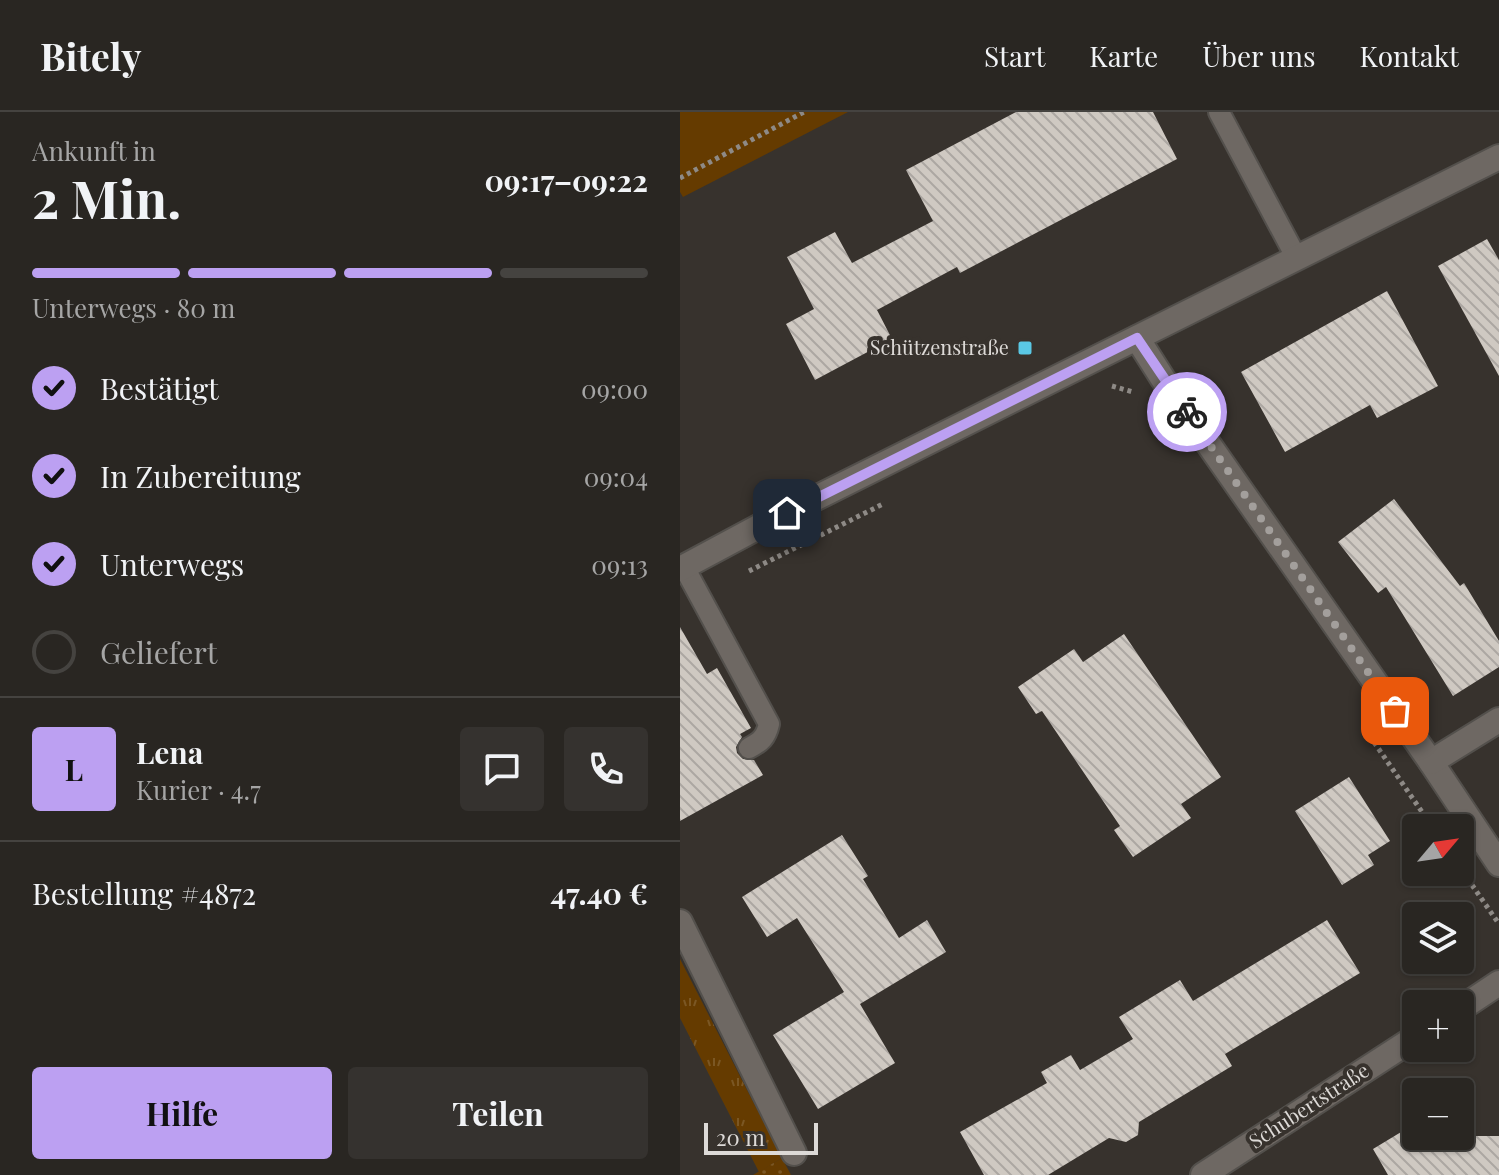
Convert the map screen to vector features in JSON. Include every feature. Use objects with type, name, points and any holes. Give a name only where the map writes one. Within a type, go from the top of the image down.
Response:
[{"type":"street","points":[[682,568],[760,526],[1499,157]]},
{"type":"street","points":[[1137,338],[1499,864]]},
{"type":"street","points":[[1431,762],[1499,720]]},
{"type":"street","points":[[680,922],[794,1153]]},
{"type":"street","points":[[1474,1000],[1499,983]]},
{"type":"street","name":"Schubertstraße","points":[[1203,1175],[1402,1046]]},
{"type":"lane","points":[[1219,112],[1296,257]]},
{"type":"lane","points":[[682,568],[769,724],[766,736],[749,748]]},
{"type":"path","points":[[680,178],[804,112]]},
{"type":"path","points":[[1100,390],[1114,386],[1134,392],[1163,379]]},
{"type":"path","points":[[700,596],[895,497]]},
{"type":"path","points":[[1473,886],[1499,924]]},
{"type":"green space","points":[[680,112],[848,112],[683,197],[680,192]]},
{"type":"green space","points":[[680,959],[782,1158],[759,1172],[680,1018]]},
{"type":"green space","points":[[782,1158],[791,1175],[753,1175]]},
{"type":"building","points":[[1016,112],[1153,112],[1177,159],[960,273],[957,267],[877,310],[892,339],[815,380],[786,324],[814,309],[787,257],[835,232],[852,263],[933,221],[906,170]]},
{"type":"building","points":[[1487,239],[1499,260],[1499,376],[1438,266]]},
{"type":"building","points":[[1387,291],[1438,386],[1377,418],[1370,405],[1285,452],[1241,372]]},
{"type":"building","points":[[1394,499],[1460,586],[1464,583],[1499,641],[1499,667],[1453,696],[1386,587],[1378,593],[1338,542]]},
{"type":"building","points":[[680,627],[707,674],[717,668],[751,728],[740,734],[742,737],[736,747],[737,753],[743,759],[754,760],[763,775],[680,821]]},
{"type":"building","points":[[1124,634],[1221,777],[1181,804],[1191,818],[1133,857],[1114,830],[1120,826],[1042,711],[1036,714],[1018,687],[1074,649],[1083,662]]},
{"type":"building","points":[[1349,777],[1390,841],[1368,855],[1374,865],[1342,885],[1295,811]]},
{"type":"building","points":[[842,835],[868,876],[863,879],[899,938],[927,920],[946,952],[860,1004],[895,1063],[818,1109],[773,1035],[844,992],[797,918],[767,937],[742,897]]},
{"type":"building","points":[[1327,920],[1360,973],[1225,1054],[1232,1066],[1139,1122],[1138,1135],[1126,1142],[1109,1138],[1048,1175],[984,1175],[960,1132],[1047,1083],[1041,1072],[1071,1055],[1080,1070],[1133,1039],[1119,1017],[1180,980],[1193,1001]]},
{"type":"building","points":[[1402,1131],[1402,1150],[1474,1150],[1474,1136],[1499,1136],[1499,1175],[1388,1175],[1373,1149]]},
{"type":"way so far","points":[[1187,412],[1395,711]]},
{"type":"place","name":"Schützenstraße","points":[[1025,348]]},
{"type":"route","points":[[787,513],[1137,338],[1187,412]]}]
